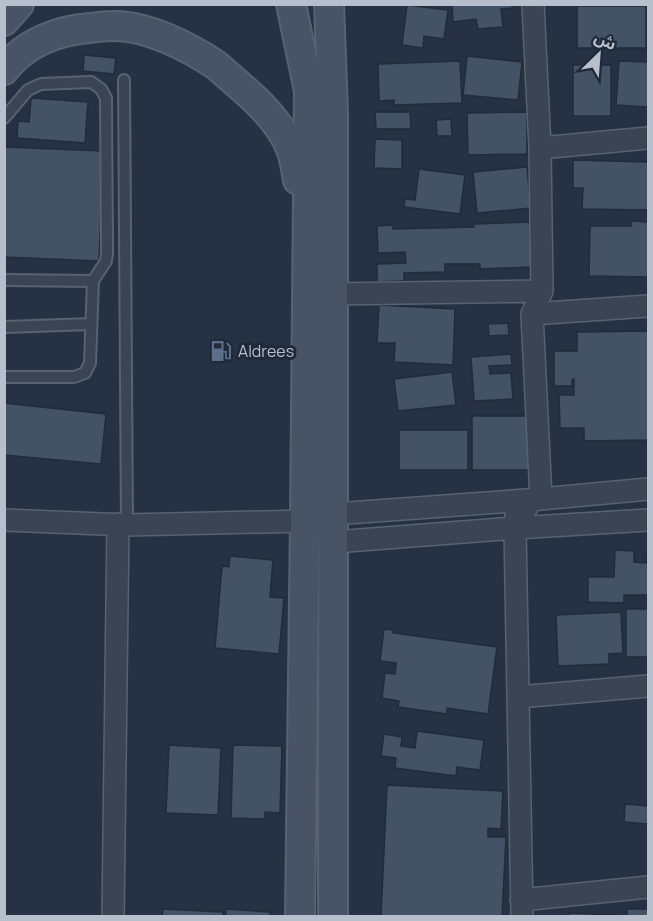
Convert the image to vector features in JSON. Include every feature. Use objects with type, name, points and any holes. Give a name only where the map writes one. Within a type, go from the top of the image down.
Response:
[{"type":"street","points":[[4,21],[19,4]]},
{"type":"street","points":[[291,4],[309,91]]},
{"type":"street","points":[[300,916],[309,91],[313,55],[310,4]]},
{"type":"street","points":[[330,4],[333,112],[333,916]]},
{"type":"street","points":[[533,4],[540,148],[542,291],[532,314],[542,499]]},
{"type":"street","points":[[4,70],[23,51],[42,40],[64,32],[93,27],[117,26],[142,30],[179,43],[216,66],[254,98],[277,124],[291,149],[308,225]]},
{"type":"street","points":[[540,148],[648,138]]},
{"type":"street","points":[[332,294],[542,291]]},
{"type":"street","points":[[532,314],[648,306]]},
{"type":"street","points":[[515,528],[531,500],[648,489]]},
{"type":"street","points":[[334,514],[542,499]]},
{"type":"street","points":[[517,500],[515,528],[522,908],[648,887]]},
{"type":"street","points":[[4,520],[122,525],[305,520]]},
{"type":"street","points":[[334,542],[648,520]]},
{"type":"street","points":[[113,916],[122,525]]},
{"type":"street","points":[[518,697],[648,686]]},
{"type":"lane","points":[[122,525],[125,261],[124,80]]},
{"type":"lane","points":[[4,118],[28,90],[41,84],[91,82],[101,89],[105,98],[106,261],[93,281],[90,363],[85,373],[74,377],[4,376]]},
{"type":"lane","points":[[106,261],[125,261]]},
{"type":"lane","points":[[4,280],[93,281]]},
{"type":"lane","points":[[4,327],[91,324]]},
{"type":"building","points":[[452,4],[512,4],[512,8],[501,9],[503,27],[478,29],[476,19],[453,22]]},
{"type":"building","points":[[407,5],[448,10],[444,39],[424,36],[423,48],[402,45]]},
{"type":"building","points":[[577,6],[646,6],[646,48],[577,48]]},
{"type":"building","points":[[84,55],[116,58],[114,74],[83,71]]},
{"type":"building","points":[[467,56],[522,62],[518,100],[463,95]]},
{"type":"building","points":[[460,61],[462,103],[394,105],[394,100],[379,101],[378,64]]},
{"type":"building","points":[[619,61],[648,62],[648,107],[616,105]]},
{"type":"building","points":[[573,65],[611,65],[611,116],[573,116]]},
{"type":"building","points":[[31,98],[88,102],[85,143],[17,138],[18,121],[29,122]]},
{"type":"building","points":[[375,112],[410,112],[411,129],[376,129]]},
{"type":"building","points":[[527,112],[527,154],[468,155],[467,113]]},
{"type":"building","points":[[451,119],[452,136],[437,136],[436,120]]},
{"type":"building","points":[[375,139],[402,140],[402,169],[374,168]]},
{"type":"building","points":[[4,147],[103,151],[99,261],[4,257]]},
{"type":"building","points":[[573,160],[648,162],[648,210],[582,209],[583,188],[573,188]]},
{"type":"building","points":[[527,167],[531,208],[477,213],[473,172]]},
{"type":"building","points":[[419,169],[465,175],[460,214],[404,207],[405,199],[415,200]]},
{"type":"building","points":[[631,221],[648,222],[648,277],[589,276],[590,226],[631,226]]},
{"type":"building","points":[[532,222],[533,267],[480,269],[480,264],[445,264],[445,272],[404,273],[404,281],[377,282],[377,264],[406,263],[405,252],[378,253],[377,226],[393,225],[393,229],[474,227],[474,224]]},
{"type":"building","points":[[379,305],[455,309],[453,365],[394,362],[395,343],[377,343]]},
{"type":"building","points":[[508,323],[509,335],[489,336],[488,324]]},
{"type":"building","points":[[648,331],[648,440],[584,441],[584,428],[560,428],[559,395],[574,395],[574,379],[572,386],[554,386],[554,351],[577,351],[577,332]]},
{"type":"building","points":[[511,354],[512,365],[489,366],[490,374],[511,373],[513,399],[474,401],[471,357]]},
{"type":"building","points":[[452,372],[456,405],[398,411],[394,379]]},
{"type":"building","points":[[4,403],[106,414],[101,464],[4,455]]},
{"type":"building","points":[[472,416],[530,416],[530,470],[472,470]]},
{"type":"building","points":[[399,430],[468,430],[468,470],[399,470]]},
{"type":"building","points":[[615,550],[634,551],[634,562],[647,563],[648,554],[648,595],[624,595],[624,603],[588,602],[588,577],[614,577]]},
{"type":"building","points":[[230,556],[273,560],[270,597],[284,598],[279,654],[215,648],[222,566],[229,567]]},
{"type":"building","points":[[626,609],[648,609],[648,657],[626,657]]},
{"type":"building","points":[[621,612],[623,653],[609,654],[609,664],[558,666],[556,615]]},
{"type":"building","points":[[384,629],[394,630],[393,633],[497,647],[488,714],[447,708],[447,714],[398,707],[399,701],[382,698],[385,673],[395,674],[396,663],[380,661]]},
{"type":"building","points":[[417,731],[484,740],[480,770],[457,767],[456,776],[395,768],[396,758],[381,756],[384,734],[402,737],[401,746],[415,748]]},
{"type":"building","points":[[169,745],[221,748],[218,815],[166,813]]},
{"type":"building","points":[[233,745],[282,746],[280,813],[265,812],[265,819],[231,818]]},
{"type":"building","points":[[387,785],[503,791],[501,829],[488,828],[488,837],[506,837],[502,916],[381,916]]},
{"type":"building","points":[[625,804],[648,806],[648,824],[624,822]]},
{"type":"building","points":[[163,909],[223,912],[223,916],[162,916]]},
{"type":"building","points":[[226,909],[270,912],[270,916],[226,916]]},
{"type":"building","points":[[627,909],[648,909],[648,916],[627,916]]},
{"type":"building","points":[[569,913],[618,915],[618,916],[569,916]]},
{"type":"place","name":"Aldrees","points":[[221,351]]}]
